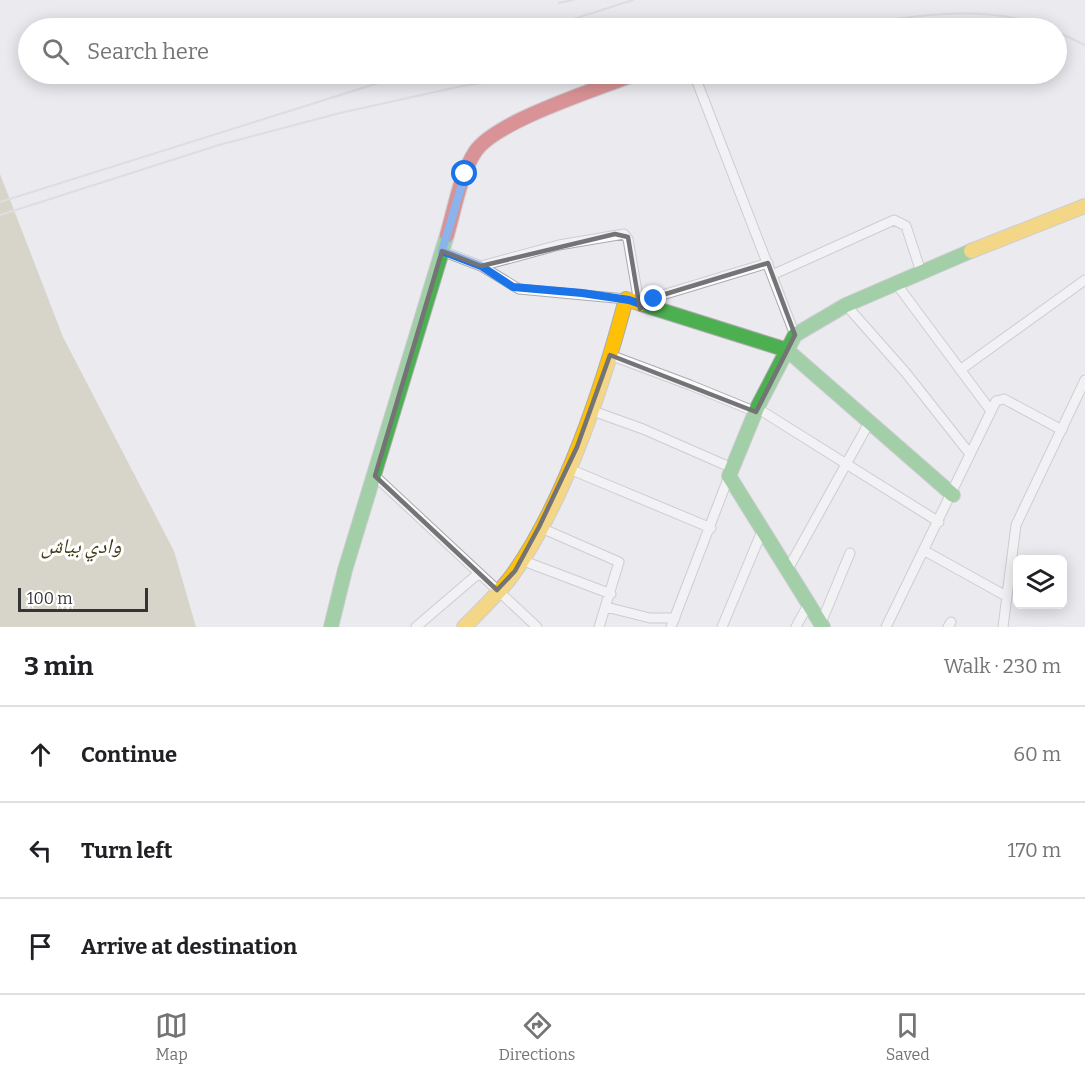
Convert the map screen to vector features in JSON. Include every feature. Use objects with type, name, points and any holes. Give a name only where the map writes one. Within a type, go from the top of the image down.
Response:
[{"type":"street","points":[[331,627],[345,570],[470,161],[483,144],[504,128],[611,84]]},
{"type":"street","points":[[698,84],[795,335]]},
{"type":"street","points":[[606,607],[673,622],[756,410],[795,335],[846,305],[895,282],[1085,206]]},
{"type":"street","points":[[772,275],[894,220],[906,226],[921,272]]},
{"type":"street","points":[[464,627],[515,571],[539,527],[567,468],[610,355],[638,303],[628,238],[624,234],[559,245],[481,266]]},
{"type":"street","points":[[442,251],[481,266],[519,289],[638,303],[787,350],[952,495]]},
{"type":"street","points":[[638,303],[768,263]]},
{"type":"street","points":[[960,370],[1085,280]]},
{"type":"street","points":[[895,282],[991,411]]},
{"type":"street","points":[[846,305],[906,373],[970,454]]},
{"type":"street","points":[[610,355],[756,410],[939,522]]},
{"type":"street","points":[[1003,627],[1016,525],[1085,380]]},
{"type":"street","points":[[886,627],[925,551],[996,401],[1003,398],[1062,430]]},
{"type":"street","points":[[590,410],[643,429],[731,472],[762,531],[788,568],[822,625]]},
{"type":"street","points":[[788,568],[870,421]]},
{"type":"street","points":[[567,468],[711,528]]},
{"type":"street","points":[[375,476],[537,627]]},
{"type":"street","points":[[539,527],[618,560],[620,566],[599,627]]},
{"type":"street","points":[[722,627],[762,531]]},
{"type":"street","points":[[925,551],[1006,596]]},
{"type":"street","points":[[822,625],[850,553]]},
{"type":"street","points":[[521,560],[611,594]]},
{"type":"street","points":[[416,627],[480,573]]},
{"type":"street","points":[[796,627],[809,603]]},
{"type":"highlighted area","points":[[615,234],[628,237],[640,309],[659,296],[768,263],[795,335],[756,412],[610,355],[577,447],[539,527],[515,571],[497,590],[375,476],[442,251],[481,266]]},
{"type":"water","name":"وادي بياش","points":[[0,174],[63,337],[174,551],[196,627],[0,627]]},
{"type":"railway","points":[[559,3],[573,0]]},
{"type":"railway","points":[[576,18],[633,0]]},
{"type":"railway","points":[[904,18],[944,14],[998,15],[1014,18]]},
{"type":"railway","points":[[1067,36],[1085,45]]},
{"type":"railway","points":[[0,202],[375,84]]},
{"type":"railway","points":[[0,215],[219,145],[340,113],[476,84]]},
{"type":"traffic: fast","points":[[331,627],[345,570],[447,235]]},
{"type":"traffic: fast","points":[[823,627],[729,476],[757,408],[795,335],[846,305],[971,251]]},
{"type":"traffic: fast","points":[[641,304],[787,350],[953,495]]},
{"type":"traffic: slow","points":[[971,251],[1085,206]]},
{"type":"traffic: slow","points":[[464,627],[506,584],[530,548],[565,480],[580,443],[606,369],[626,299],[641,304]]},
{"type":"traffic: jam","points":[[447,235],[465,171],[475,152],[486,140],[525,118],[608,84]]},
{"type":"route","points":[[465,174],[442,251],[490,270],[509,285],[519,289],[582,293],[629,300],[649,307],[654,299]]}]
